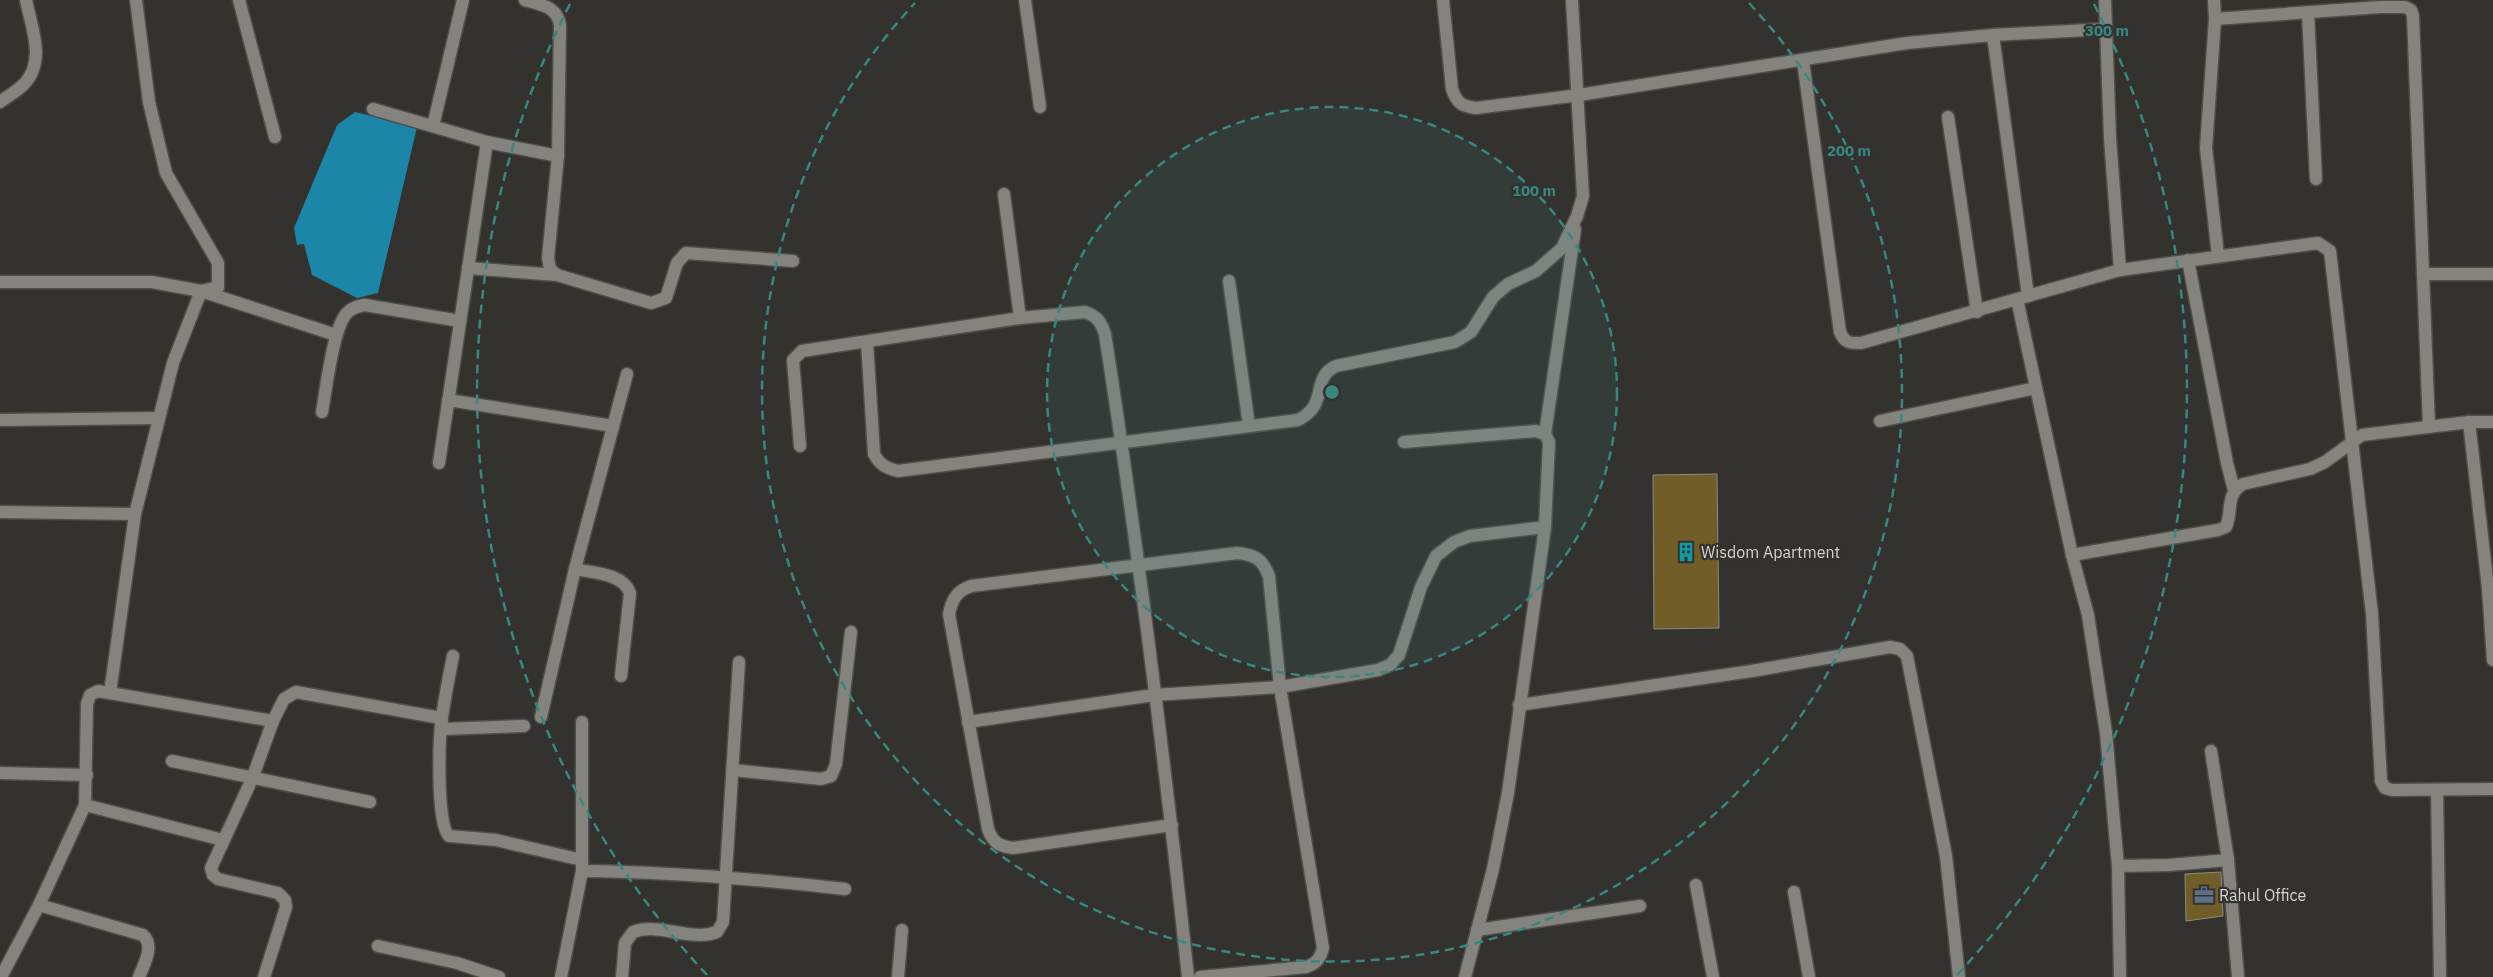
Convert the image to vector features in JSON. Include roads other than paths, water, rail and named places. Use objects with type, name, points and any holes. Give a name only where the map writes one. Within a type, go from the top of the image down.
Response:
[{"type":"street","points":[[0,102],[25,83],[35,67],[36,42],[26,0]]},
{"type":"street","points":[[136,0],[148,102],[166,173],[218,263],[218,287],[201,291]]},
{"type":"street","points":[[239,0],[275,137]]},
{"type":"street","points":[[433,126],[464,0]]},
{"type":"street","points":[[525,0],[551,8],[559,18],[558,156],[548,258],[550,268],[557,275]]},
{"type":"street","points":[[1025,0],[1040,107]]},
{"type":"street","points":[[1443,0],[1452,89],[1456,100],[1462,106],[1476,108],[1579,95],[1907,43],[1993,35],[2106,29]]},
{"type":"street","points":[[1465,977],[1493,869],[1508,793],[1545,527],[1549,442],[1545,434],[1577,216],[1583,196],[1579,95],[1572,0]]},
{"type":"street","points":[[2106,0],[2110,138],[2120,270]]},
{"type":"street","points":[[2214,0],[2215,19],[2206,148],[2218,256]]},
{"type":"street","points":[[2294,0],[2294,14]]},
{"type":"street","points":[[2215,19],[2294,14],[2380,4],[2405,7],[2411,10],[2413,16],[2429,427]]},
{"type":"street","points":[[2308,12],[2316,179]]},
{"type":"street","points":[[1993,35],[2023,297],[2036,388],[2072,554],[2088,615],[2106,733],[2118,866],[2120,977]]},
{"type":"street","points":[[1803,60],[1840,332],[1844,340],[1850,343],[1861,343],[1978,312],[2023,297],[2120,270],[2318,243],[2330,251],[2372,614],[2380,781],[2385,788],[2392,790],[2493,789]]},
{"type":"street","points":[[373,109],[487,142],[558,156]]},
{"type":"street","points":[[1948,117],[1978,312]]},
{"type":"street","points":[[439,463],[487,142]]},
{"type":"street","points":[[1004,194],[1020,318]]},
{"type":"street","points":[[868,342],[874,454],[879,463],[887,468],[898,471],[1298,420],[1308,414],[1317,403],[1323,377],[1327,370],[1336,366],[1455,342],[1472,332],[1492,297],[1508,284],[1536,271],[1562,248],[1577,216]]},
{"type":"street","points":[[468,268],[557,275],[651,303],[666,298],[677,263],[686,253],[793,261]]},
{"type":"street","points":[[2188,260],[2227,463],[2234,490]]},
{"type":"street","points":[[2423,274],[2493,274]]},
{"type":"street","points":[[1229,281],[1248,426]]},
{"type":"street","points":[[0,282],[152,282],[201,291],[336,334]]},
{"type":"street","points":[[110,693],[136,514],[173,363],[201,291]]},
{"type":"street","points":[[322,412],[336,334],[346,312],[355,307],[365,305],[460,321]]},
{"type":"street","points":[[800,446],[793,360],[802,352],[1020,318],[1085,312],[1094,315],[1102,323],[1140,564],[1154,695],[1172,825],[1188,977]]},
{"type":"street","points":[[541,717],[575,569],[627,374]]},
{"type":"street","points":[[1880,422],[2036,388]]},
{"type":"street","points":[[448,400],[613,426]]},
{"type":"street","points":[[0,420],[158,418]]},
{"type":"street","points":[[2072,554],[2218,530],[2226,527],[2230,498],[2234,490],[2243,484],[2310,469],[2325,462],[2352,440],[2362,436],[2469,422],[2493,422]]},
{"type":"street","points":[[2469,422],[2488,588],[2493,660]]},
{"type":"street","points":[[1404,442],[1536,431],[1545,434]]},
{"type":"street","points":[[0,512],[136,514]]},
{"type":"street","points":[[968,722],[1154,695],[1280,687],[1378,670],[1390,665],[1399,655],[1421,587],[1436,556],[1454,542],[1470,536],[1545,527]]},
{"type":"street","points":[[1172,825],[1013,848],[1000,846],[992,838],[988,830],[949,614],[952,601],[960,590],[971,586],[1238,553],[1254,555],[1263,562],[1269,576],[1280,687],[1323,948],[1315,964],[1306,967],[1200,977]]},
{"type":"street","points":[[575,569],[621,580],[627,586],[630,593],[621,676]]},
{"type":"street","points":[[732,770],[821,779],[831,776],[836,764],[851,632]]},
{"type":"street","points":[[1519,705],[1752,671],[1890,647],[1900,649],[1908,656],[1946,856],[1959,977]]},
{"type":"street","points":[[453,656],[441,718],[439,739],[441,808],[443,825],[449,836],[496,840],[582,865],[726,876],[845,889]]},
{"type":"street","points":[[622,977],[625,943],[633,932],[646,929],[700,936],[717,932],[723,922],[739,662]]},
{"type":"street","points":[[1,977],[39,905],[85,805],[87,704],[90,695],[98,691],[273,721]]},
{"type":"street","points":[[264,977],[286,907],[285,900],[278,893],[218,878],[213,875],[211,868],[252,779],[273,721],[284,699],[296,692],[441,718]]},
{"type":"street","points":[[441,718],[443,729],[524,726]]},
{"type":"street","points":[[561,977],[582,865],[582,722]]},
{"type":"street","points":[[2211,751],[2228,860],[2238,977]]},
{"type":"street","points":[[172,761],[370,802]]},
{"type":"street","points":[[0,773],[87,775]]},
{"type":"street","points":[[2437,790],[2440,977]]},
{"type":"street","points":[[85,805],[223,840]]},
{"type":"street","points":[[2118,866],[2169,865],[2228,860]]},
{"type":"street","points":[[1696,885],[1712,977]]},
{"type":"street","points":[[1794,892],[1809,977]]},
{"type":"street","points":[[39,905],[143,935],[148,939],[149,946],[139,977]]},
{"type":"street","points":[[1477,930],[1640,906]]},
{"type":"street","points":[[898,977],[902,930]]},
{"type":"street","points":[[378,946],[457,963],[499,977]]},
{"type":"water","points":[[355,112],[417,127],[378,293],[357,298],[312,275],[304,244],[297,245],[294,228],[337,125]]},
{"type":"place","name":"Wisdom Apartment","points":[[1686,552]]},
{"type":"place","name":"Rahul Office","points":[[2204,895]]}]
